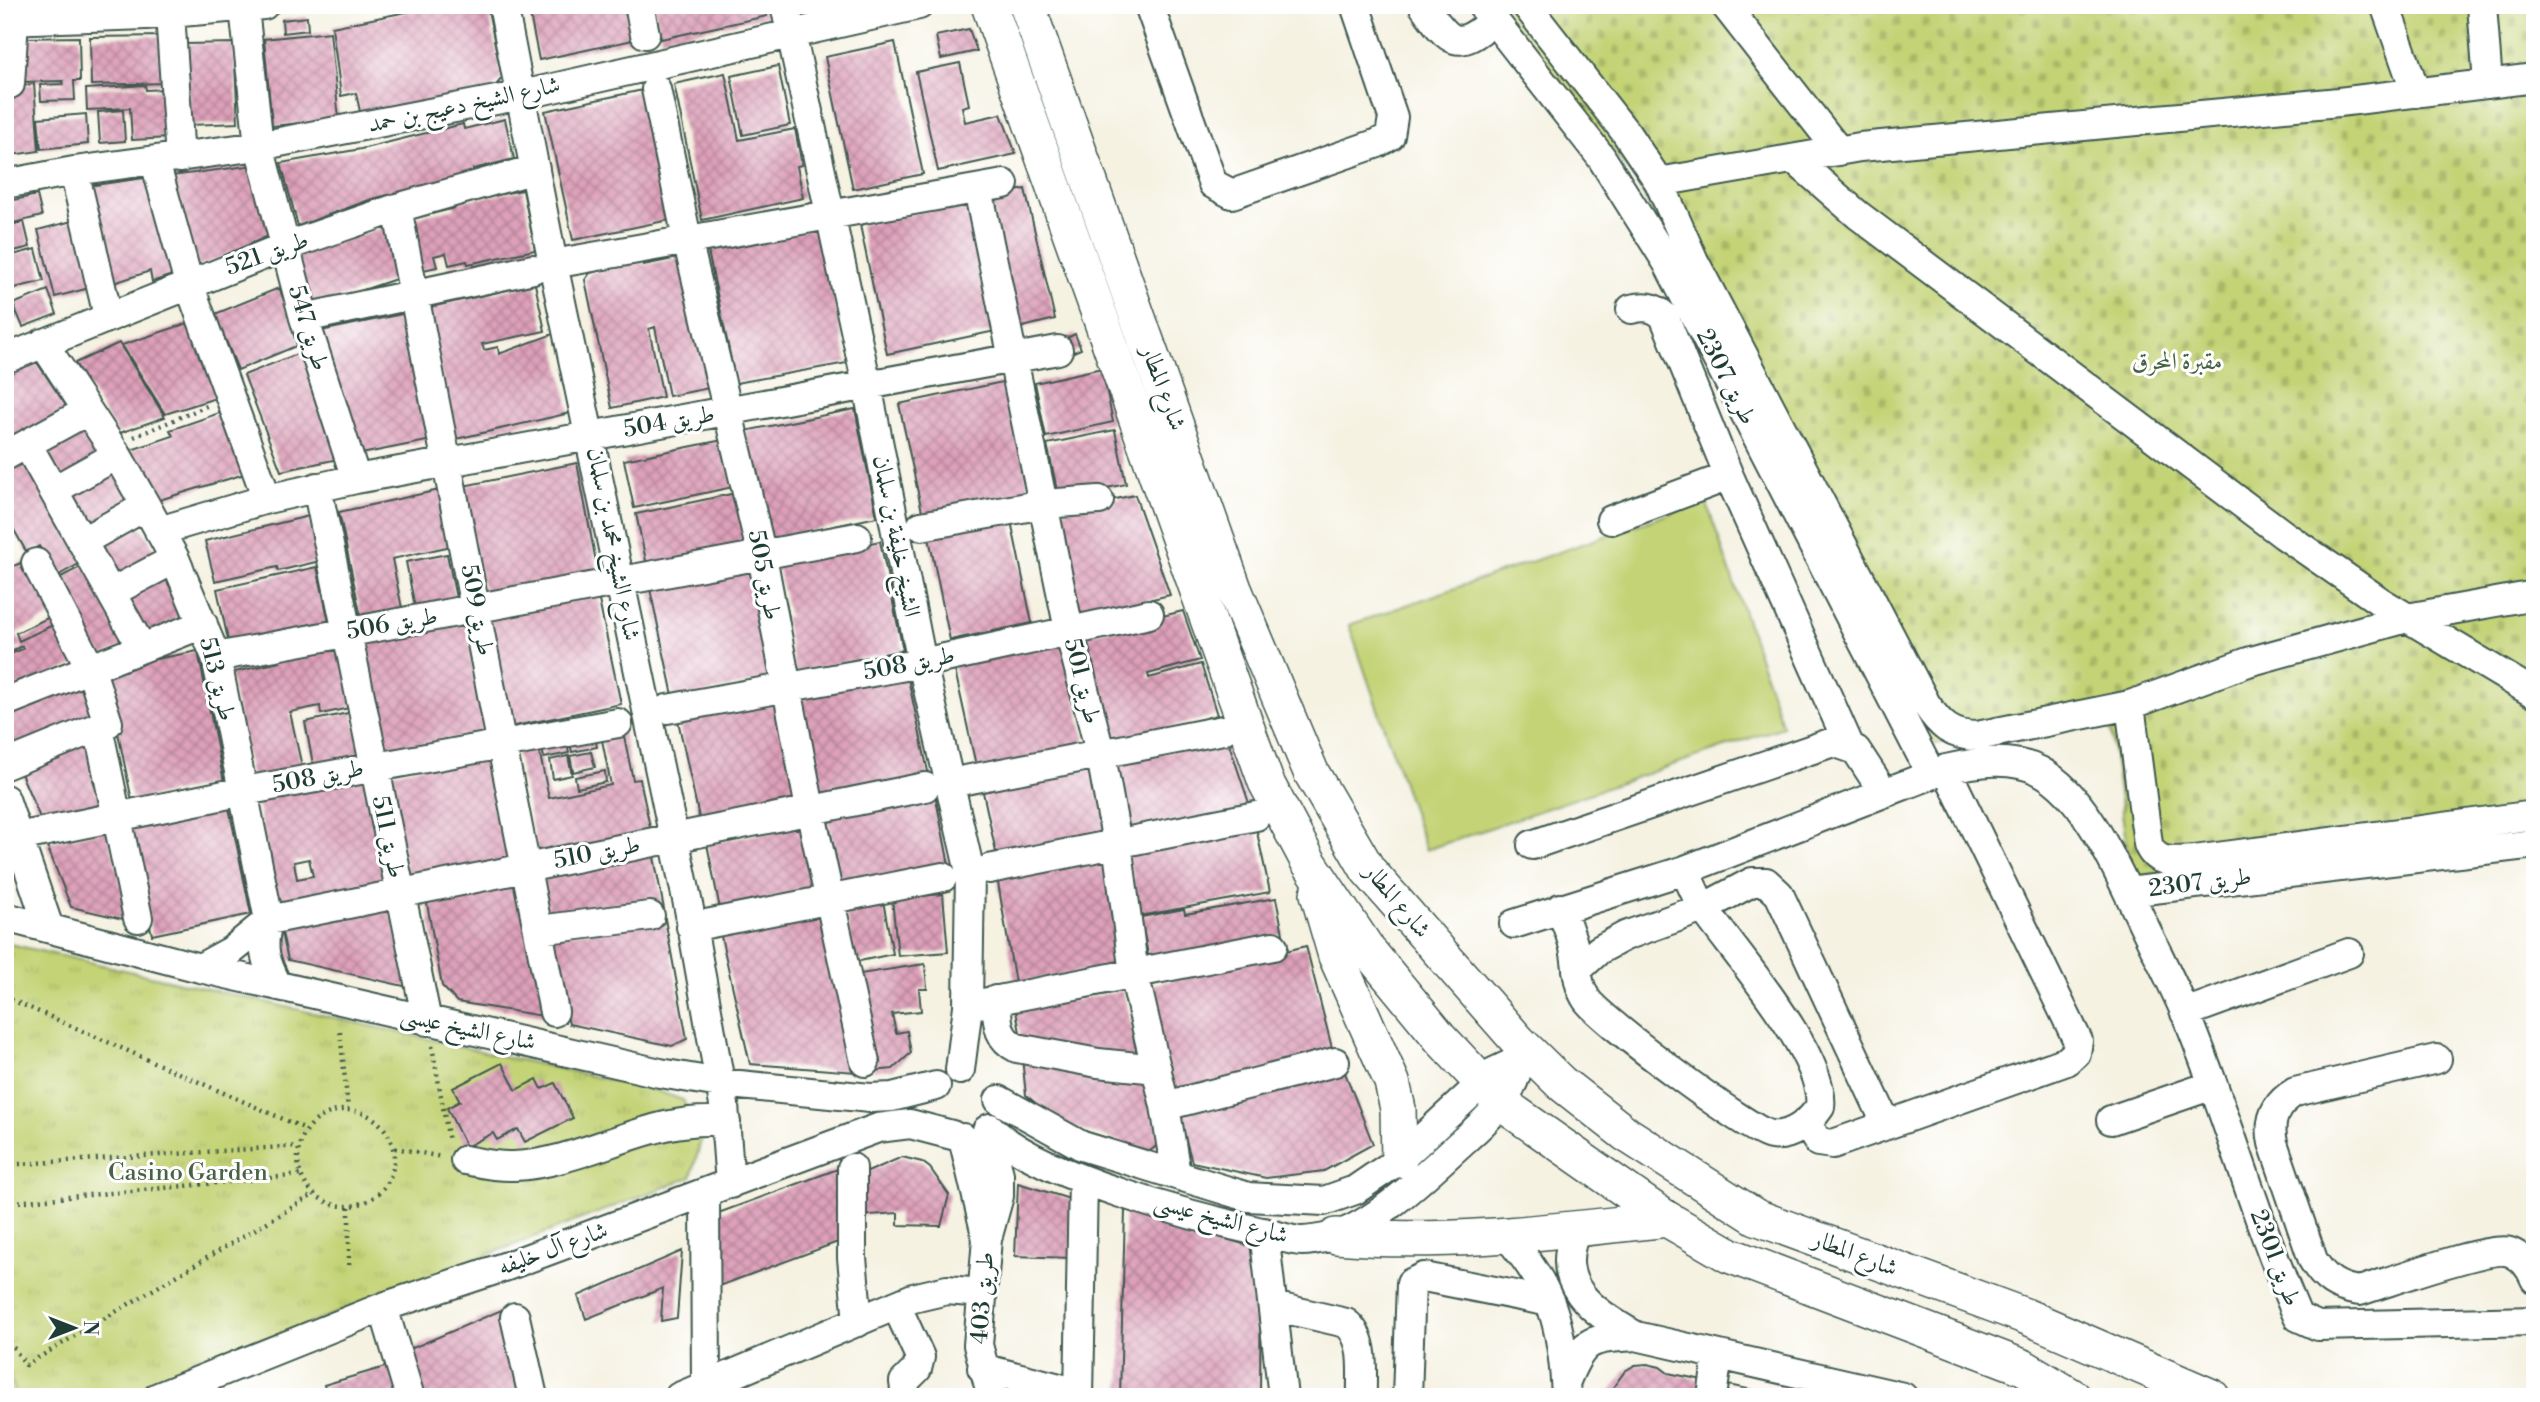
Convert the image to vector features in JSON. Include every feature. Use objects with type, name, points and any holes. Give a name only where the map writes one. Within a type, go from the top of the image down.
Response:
[{"type":"main road","name":"شارع المطار","points":[[989,5],[1266,782],[1308,861],[1367,949],[1441,1039],[1493,1093],[1667,1219],[1729,1255],[2023,1367],[2073,1397]]},
{"type":"main road","name":"شارع المطار","points":[[1027,5],[1234,589],[1311,772],[1368,870],[1526,1056],[1626,1134],[1756,1217],[2025,1316],[2212,1397]]},
{"type":"main road","points":[[1308,861],[1336,956],[1392,1082],[1398,1109],[1399,1160]]},
{"type":"main road","points":[[1336,1236],[1397,1241],[1506,1235],[1667,1219]]},
{"type":"street","name":"شارع الشيخ محمد بن سلمان","points":[[503,5],[535,169],[543,266],[592,435],[676,839],[726,1122],[718,1189],[706,1387]]},
{"type":"street","points":[[639,5],[645,34]]},
{"type":"street","name":"الشيخ خليفة بن سلمان","points":[[785,5],[867,386],[922,663],[938,785],[970,872],[968,1006],[960,1070]]},
{"type":"street","name":"شارع الشيخ دعيج بن حمد","points":[[5,184],[74,171],[259,146],[522,95],[919,5]]},
{"type":"street","points":[[1149,5],[1213,184],[1233,194],[1378,143],[1390,136],[1394,117],[1355,5]]},
{"type":"street","points":[[1423,5],[1446,37],[1453,40],[1474,37],[1488,13]]},
{"type":"street","points":[[1526,5],[1632,141],[1659,182],[1694,261],[1938,722],[1954,732],[1977,736],[2130,705],[2248,662],[2407,618],[2535,595]]},
{"type":"street","points":[[1725,5],[1839,150]]},
{"type":"street","points":[[2385,5],[2416,93]]},
{"type":"street","points":[[2482,5],[2488,84]]},
{"type":"street","points":[[5,86],[10,84],[10,20],[254,7]]},
{"type":"street","name":"طريق 547","points":[[254,7],[259,146],[304,318],[356,479]]},
{"type":"street","points":[[153,11],[168,160],[189,284],[267,499]]},
{"type":"street","name":"طريق 2307","points":[[1488,13],[1601,157],[1667,262],[1939,772]]},
{"type":"street","points":[[1659,182],[1839,150],[2416,93],[2535,78]]},
{"type":"street","name":"طريق 505","points":[[656,89],[687,239],[762,556],[810,809],[865,1062]]},
{"type":"street","points":[[1794,159],[1858,215],[2274,528],[2407,618],[2535,694]]},
{"type":"street","name":"طريق 521","points":[[5,359],[284,247],[397,208],[535,169]]},
{"type":"street","points":[[74,171],[108,316]]},
{"type":"street","name":"طريق 501","points":[[829,213],[991,186],[1014,358],[1069,630],[1101,756],[1117,843],[1135,974],[1165,1106],[1176,1174]]},
{"type":"street","name":"طريق 509","points":[[397,208],[478,610],[554,1012]]},
{"type":"street","points":[[304,318],[543,266],[829,213]]},
{"type":"street","points":[[1631,309],[1643,306],[1655,308],[1664,316],[1729,476],[1849,745],[1862,756],[1884,793]]},
{"type":"street","name":"طريق 513","points":[[43,343],[117,455],[146,506],[174,559],[216,657],[269,920],[262,939],[270,970],[278,986]]},
{"type":"street","name":"طريق 504","points":[[159,531],[267,499],[356,479],[1058,351]]},
{"type":"street","points":[[87,411],[16,450],[54,490],[142,648]]},
{"type":"street","points":[[54,490],[117,455]]},
{"type":"street","points":[[1611,520],[1729,476]]},
{"type":"street","name":"طريق 511","points":[[317,487],[427,1021]]},
{"type":"street","points":[[921,526],[1044,504],[1099,500]]},
{"type":"street","points":[[83,541],[146,506]]},
{"type":"street","name":"طريق 506","points":[[216,657],[621,584],[857,537]]},
{"type":"street","points":[[112,592],[174,559]]},
{"type":"street","points":[[5,765],[108,723],[90,667],[36,563]]},
{"type":"street","name":"طريق 508","points":[[667,709],[922,663],[1149,614]]},
{"type":"street","points":[[5,702],[203,624]]},
{"type":"street","points":[[2130,705],[2148,844],[2150,851],[2161,860],[2194,860],[2535,816]]},
{"type":"street","name":"طريق 508","points":[[18,837],[373,766],[618,723]]},
{"type":"street","points":[[97,727],[138,918]]},
{"type":"street","name":"طريق 510","points":[[269,920],[527,866],[676,839],[810,809],[1101,756],[1223,730]]},
{"type":"street","points":[[1532,845],[1825,744],[1849,745]]},
{"type":"street","name":"طريق 2307","points":[[1514,924],[1685,870],[1939,772],[1980,761],[2015,763],[2040,771],[2061,788],[2082,812],[2109,853],[2128,892],[2535,845]]},
{"type":"street","points":[[1806,1122],[1818,1142],[1828,1145],[2067,1061],[2078,1047],[2078,1041],[1939,772]]},
{"type":"street","points":[[5,799],[49,928]]},
{"type":"street","points":[[989,869],[1256,816]]},
{"type":"street","points":[[1560,908],[1574,946],[1581,990],[1598,1013],[1674,1073],[1765,1133],[1780,1135],[1806,1122],[1819,1107],[1821,1099],[1811,1064],[1747,964],[1703,908],[1685,870]]},
{"type":"street","points":[[691,927],[943,877]]},
{"type":"street","points":[[1577,970],[1599,950],[1625,936],[1703,908],[1752,882],[1766,882],[1776,889],[1887,1125]]},
{"type":"street","name":"طريق 2301","points":[[2128,892],[2185,1013],[2256,1211],[2298,1317],[2318,1326],[2535,1321]]},
{"type":"street","points":[[540,930],[650,916]]},
{"type":"street","name":"شارع الشيخ عيسى","points":[[5,917],[200,968],[427,1021],[720,1083],[870,1098],[892,1097],[936,1086]]},
{"type":"street","points":[[200,968],[231,951],[269,920]]},
{"type":"street","points":[[968,1006],[1273,946]]},
{"type":"street","points":[[2185,1013],[2350,953]]},
{"type":"street","points":[[996,1000],[999,1032],[1006,1043],[1017,1048],[1098,1063],[1157,1069]]},
{"type":"street","name":"شارع الشيخ عيسى","points":[[973,1133],[1006,1142],[1083,1180],[1301,1241],[1336,1236],[1366,1221],[1425,1175],[1493,1093],[1502,1067],[1526,1056]]},
{"type":"street","points":[[2437,1059],[2295,1092],[2277,1107],[2271,1124],[2273,1143],[2313,1260],[2319,1270],[2337,1285],[2359,1291],[2493,1251],[2517,1256],[2530,1268],[2535,1279]]},
{"type":"street","points":[[1165,1106],[1335,1062]]},
{"type":"street","points":[[960,1070],[973,1070],[986,1076],[995,1087],[999,1100],[999,1111],[973,1133],[940,1127],[933,1115],[931,1100],[936,1086],[950,1073],[960,1070]]},
{"type":"street","points":[[2112,1121],[2213,1085]]},
{"type":"street","name":"شارع الشيخ عيسى","points":[[999,1100],[1082,1146],[1248,1197],[1324,1201],[1355,1189],[1493,1093]]},
{"type":"street","points":[[459,1159],[490,1165],[538,1163],[678,1122],[703,1119],[726,1122]]},
{"type":"street","name":"شارع آل خليفه","points":[[158,1397],[383,1307],[507,1266],[886,1126],[910,1124],[973,1133]]},
{"type":"street","name":"طريق 403","points":[[973,1133],[987,1239],[978,1345],[982,1368],[992,1397]]},
{"type":"street","points":[[852,1168],[852,1258],[858,1322]]},
{"type":"street","points":[[982,1368],[1079,1395],[1083,1180]]},
{"type":"street","points":[[1577,1229],[1568,1260],[1568,1273],[1574,1284],[1585,1300],[1607,1319],[1636,1336],[1718,1355],[1822,1388],[1903,1397]]},
{"type":"street","points":[[1264,1232],[1283,1397]]},
{"type":"street","points":[[1506,1235],[1531,1262],[1550,1302],[1557,1321],[1565,1390]]},
{"type":"street","points":[[1407,1397],[1411,1283],[1424,1277],[1550,1302]]},
{"type":"street","points":[[679,1397],[897,1305],[947,1290],[982,1293]]},
{"type":"street","points":[[897,1305],[920,1361],[917,1369],[904,1382],[906,1397]]},
{"type":"street","points":[[1272,1306],[1338,1321],[1352,1328],[1359,1338],[1363,1397]]},
{"type":"street","points":[[383,1307],[410,1397]]},
{"type":"street","points":[[515,1317],[533,1397]]},
{"type":"street","points":[[1565,1390],[1577,1353],[1584,1346],[1596,1340],[1636,1336]]},
{"type":"street","points":[[1712,1397],[1718,1355]]},
{"type":"path","points":[[117,455],[127,440],[230,397]]},
{"type":"path","points":[[5,997],[306,1129]]},
{"type":"path","points":[[395,1148],[459,1159],[427,1021]]},
{"type":"path","points":[[340,1032],[348,1108]]},
{"type":"path","points":[[348,1108],[377,1119],[395,1148],[393,1173],[376,1197],[349,1207],[328,1204],[313,1195],[301,1175],[298,1146],[306,1129],[322,1114],[348,1108]]},
{"type":"path","points":[[5,1166],[298,1146]]},
{"type":"path","points":[[5,1203],[301,1175]]},
{"type":"path","points":[[5,1336],[26,1365],[313,1195]]},
{"type":"path","points":[[349,1207],[349,1266]]},
{"type":"green space","name":"مقبرة المحرق","points":[[1498,5],[2535,5],[2535,818],[2131,877],[2108,713],[1930,745],[1636,181]]},
{"type":"green space","points":[[1706,501],[1783,727],[1426,850],[1349,625]]},
{"type":"green space","name":"Casino Garden","points":[[5,943],[657,1091],[683,1100],[702,1137],[691,1177],[117,1397],[5,1397]]},
{"type":"green space","points":[[5,1366],[18,1397],[5,1397]]},
{"type":"building","points":[[441,5],[487,5],[502,78],[493,89],[361,116],[356,93],[341,96],[332,27]]},
{"type":"building","points":[[528,5],[631,5],[638,39],[539,60]]},
{"type":"building","points":[[654,5],[764,5],[767,16],[661,39]]},
{"type":"building","points":[[307,17],[308,30],[283,33],[282,20]]},
{"type":"building","points":[[969,29],[977,51],[941,59],[936,36]]},
{"type":"building","points":[[330,32],[339,119],[272,126],[264,39]]},
{"type":"building","points":[[164,36],[165,83],[91,85],[90,37]]},
{"type":"building","points":[[79,37],[80,81],[74,81],[75,100],[41,101],[40,85],[63,84],[63,81],[21,82],[21,38]]},
{"type":"building","points":[[895,42],[923,174],[853,189],[825,57]]},
{"type":"building","points":[[234,43],[238,123],[190,125],[186,44]]},
{"type":"building","points":[[960,63],[969,105],[962,107],[965,122],[1001,114],[1016,154],[938,171],[916,72]]},
{"type":"building","points":[[778,66],[790,125],[743,135],[731,76]]},
{"type":"building","points":[[725,73],[739,140],[795,129],[802,165],[797,166],[803,198],[702,220],[674,84]]},
{"type":"building","points":[[34,84],[39,151],[5,156],[5,89]]},
{"type":"building","points":[[145,85],[146,90],[166,89],[169,138],[132,140],[130,108],[87,110],[86,89]]},
{"type":"building","points":[[652,88],[679,218],[573,240],[545,111]]},
{"type":"building","points":[[123,110],[125,141],[100,143],[98,112]]},
{"type":"building","points":[[86,114],[88,144],[41,149],[38,118]]},
{"type":"building","points":[[505,119],[514,159],[473,169],[474,174],[372,199],[298,226],[281,163],[361,149],[463,124],[464,129]]},
{"type":"building","points":[[255,165],[273,234],[198,267],[171,176]]},
{"type":"building","points":[[144,178],[150,182],[172,275],[152,282],[150,271],[114,283],[88,186]]},
{"type":"building","points":[[1025,189],[1055,319],[1019,328],[989,197]]},
{"type":"building","points":[[523,190],[535,250],[468,264],[467,261],[449,265],[446,253],[434,256],[437,267],[419,271],[407,220],[455,208],[453,203]]},
{"type":"building","points":[[37,195],[42,216],[5,225],[5,202]]},
{"type":"building","points":[[973,201],[1000,330],[887,354],[860,225]]},
{"type":"building","points":[[76,220],[93,287],[55,297],[38,230]]},
{"type":"building","points":[[24,222],[30,247],[10,252],[5,226]]},
{"type":"building","points":[[393,224],[405,276],[309,308],[298,256]]},
{"type":"building","points":[[820,227],[847,363],[736,383],[708,251]]},
{"type":"building","points":[[36,249],[44,281],[10,289],[5,257]]},
{"type":"building","points":[[683,257],[709,388],[669,396],[655,327],[649,329],[663,397],[612,408],[585,280],[590,273],[642,261],[643,265]]},
{"type":"building","points":[[6,283],[15,318],[6,320],[11,332],[5,335]]},
{"type":"building","points":[[535,284],[545,331],[482,344],[484,350],[498,347],[499,354],[553,334],[570,413],[456,439],[426,308]]},
{"type":"building","points":[[279,288],[301,344],[238,370],[215,314]]},
{"type":"building","points":[[48,290],[57,314],[23,327],[13,304]]},
{"type":"building","points":[[407,313],[432,440],[361,454],[321,331]]},
{"type":"building","points":[[194,321],[219,397],[165,414],[122,345]]},
{"type":"building","points":[[1075,334],[1081,349],[1069,354],[1063,340]]},
{"type":"building","points":[[119,343],[165,417],[117,434],[75,363]]},
{"type":"building","points":[[302,352],[343,458],[281,471],[244,375]]},
{"type":"building","points":[[36,361],[71,413],[5,447],[5,374]]},
{"type":"building","points":[[1102,368],[1113,422],[1046,437],[1035,383]]},
{"type":"building","points":[[1012,380],[1029,493],[923,516],[899,404]]},
{"type":"building","points":[[855,409],[877,517],[769,540],[745,431]]},
{"type":"building","points":[[228,410],[251,472],[156,501],[128,451],[173,436],[170,430]]},
{"type":"building","points":[[82,423],[102,457],[59,481],[39,447]]},
{"type":"building","points":[[1115,430],[1126,484],[1059,498],[1047,444]]},
{"type":"building","points":[[723,440],[733,487],[634,508],[624,460]]},
{"type":"building","points":[[23,453],[84,561],[57,576],[39,546],[27,553],[5,514],[5,463]]},
{"type":"building","points":[[577,463],[599,577],[485,600],[463,486]]},
{"type":"building","points":[[113,465],[137,506],[89,534],[65,492]]},
{"type":"building","points":[[444,489],[456,545],[392,559],[403,613],[362,622],[339,512]]},
{"type":"building","points":[[741,492],[752,549],[648,570],[636,514]]},
{"type":"building","points":[[1135,495],[1170,595],[1117,607],[1083,623],[1058,511]]},
{"type":"building","points":[[309,516],[320,561],[278,571],[277,567],[215,581],[205,541]]},
{"type":"building","points":[[1010,516],[1032,623],[950,640],[928,533]]},
{"type":"building","points":[[137,519],[161,561],[119,586],[94,544]]},
{"type":"building","points":[[880,541],[903,650],[795,672],[784,618],[789,617],[777,564]]},
{"type":"building","points":[[447,554],[456,598],[415,607],[406,562]]},
{"type":"building","points":[[27,560],[52,616],[16,633],[19,641],[55,624],[76,664],[5,693],[5,656],[23,649],[22,646],[5,654],[5,570]]},
{"type":"building","points":[[86,564],[125,645],[96,659],[53,581]]},
{"type":"building","points":[[753,566],[764,619],[759,620],[772,678],[674,700],[650,589]]},
{"type":"building","points":[[317,567],[330,627],[230,649],[217,589]]},
{"type":"building","points":[[163,573],[184,615],[143,636],[122,594]]},
{"type":"building","points":[[598,596],[621,704],[510,727],[487,619]]},
{"type":"building","points":[[1183,611],[1200,660],[1148,674],[1149,678],[1201,664],[1217,715],[1165,729],[1108,739],[1086,635]]},
{"type":"building","points":[[467,623],[487,732],[381,752],[361,643]]},
{"type":"building","points":[[340,643],[354,707],[321,714],[320,706],[290,712],[302,767],[251,778],[230,673],[280,662],[278,656]]},
{"type":"building","points":[[1064,643],[1086,747],[977,770],[954,666]]},
{"type":"building","points":[[198,651],[224,782],[132,801],[105,669]]},
{"type":"building","points":[[906,669],[930,781],[823,799],[800,692]]},
{"type":"building","points":[[82,676],[100,717],[11,756],[5,744],[5,710]]},
{"type":"building","points":[[781,694],[798,805],[711,824],[699,817],[677,716]]},
{"type":"building","points":[[353,712],[361,755],[313,764],[305,722]]},
{"type":"building","points":[[622,726],[633,780],[640,779],[651,832],[538,855],[516,750],[538,745],[549,798],[611,785],[600,730]]},
{"type":"building","points":[[594,732],[597,747],[572,752],[569,737]]},
{"type":"building","points":[[566,738],[569,753],[544,758],[541,743]]},
{"type":"building","points":[[87,741],[102,776],[93,780],[102,804],[41,820],[19,769]]},
{"type":"building","points":[[1228,741],[1251,809],[1127,831],[1114,762]]},
{"type":"building","points":[[493,752],[515,861],[409,883],[387,774]]},
{"type":"building","points":[[591,752],[595,767],[573,772],[570,756]]},
{"type":"building","points":[[568,756],[572,775],[553,779],[550,760]]},
{"type":"building","points":[[1095,767],[1109,833],[997,857],[983,792]]},
{"type":"building","points":[[605,771],[606,782],[577,788],[575,777]]},
{"type":"building","points":[[367,777],[385,885],[278,907],[256,800]],"holes":[[[309,859],[313,876],[297,879],[294,862]]]},
{"type":"building","points":[[935,794],[949,865],[842,887],[827,816]]},
{"type":"building","points":[[228,803],[251,914],[152,935],[128,824]]},
{"type":"building","points":[[1255,823],[1270,892],[1140,916],[1128,855]]},
{"type":"building","points":[[804,825],[817,889],[720,909],[707,844]]},
{"type":"building","points":[[107,830],[131,921],[71,907],[46,843]]},
{"type":"building","points":[[653,852],[664,909],[628,917],[550,923],[541,874]]},
{"type":"building","points":[[1108,857],[1127,964],[1015,983],[997,877]]},
{"type":"building","points":[[516,882],[549,1017],[457,1002],[442,986],[426,898]]},
{"type":"building","points":[[943,894],[948,952],[898,956],[892,899]]},
{"type":"building","points":[[1276,898],[1283,934],[1149,960],[1141,917],[1184,909],[1185,914]]},
{"type":"building","points":[[883,901],[893,954],[855,962],[845,908]]},
{"type":"building","points":[[391,906],[408,987],[288,960],[281,928]]},
{"type":"building","points":[[820,909],[856,1072],[750,1064],[720,932]]},
{"type":"building","points":[[665,919],[687,1039],[672,1046],[569,1024],[549,937]]},
{"type":"building","points":[[1306,946],[1333,1052],[1175,1092],[1148,986]]},
{"type":"building","points":[[925,964],[927,989],[919,989],[921,1011],[892,1014],[896,1033],[907,1031],[911,1053],[893,1069],[873,1071],[860,974]]},
{"type":"building","points":[[1123,991],[1138,1058],[1022,1043],[1016,1011]]},
{"type":"building","points":[[1022,1058],[1138,1075],[1154,1089],[1160,1143],[1150,1151],[1059,1123],[1026,1095]]},
{"type":"building","points":[[502,1063],[516,1090],[537,1079],[542,1089],[555,1083],[573,1118],[525,1142],[518,1129],[497,1140],[493,1133],[466,1147],[447,1108],[460,1101],[453,1088]]},
{"type":"building","points":[[1344,1070],[1373,1144],[1324,1171],[1266,1178],[1192,1162],[1178,1112]]},
{"type":"building","points":[[902,1157],[922,1162],[930,1168],[949,1195],[941,1226],[898,1225],[898,1213],[855,1216],[856,1177]]},
{"type":"building","points":[[846,1166],[846,1239],[719,1286],[713,1215]]},
{"type":"building","points":[[1018,1183],[1073,1200],[1071,1258],[1015,1256]]},
{"type":"building","points":[[1125,1210],[1261,1249],[1260,1397],[1120,1397]]},
{"type":"building","points":[[682,1251],[677,1318],[661,1321],[663,1288],[586,1319],[578,1296]]},
{"type":"building","points":[[506,1308],[530,1397],[417,1397],[403,1352]]},
{"type":"building","points":[[395,1364],[405,1397],[327,1397],[324,1385]]},
{"type":"building","points":[[1635,1365],[1660,1367],[1668,1373],[1788,1397],[1611,1397],[1612,1389],[1625,1371]]},
{"type":"building","points":[[1004,1391],[1028,1396],[1028,1397],[1006,1397]]}]
